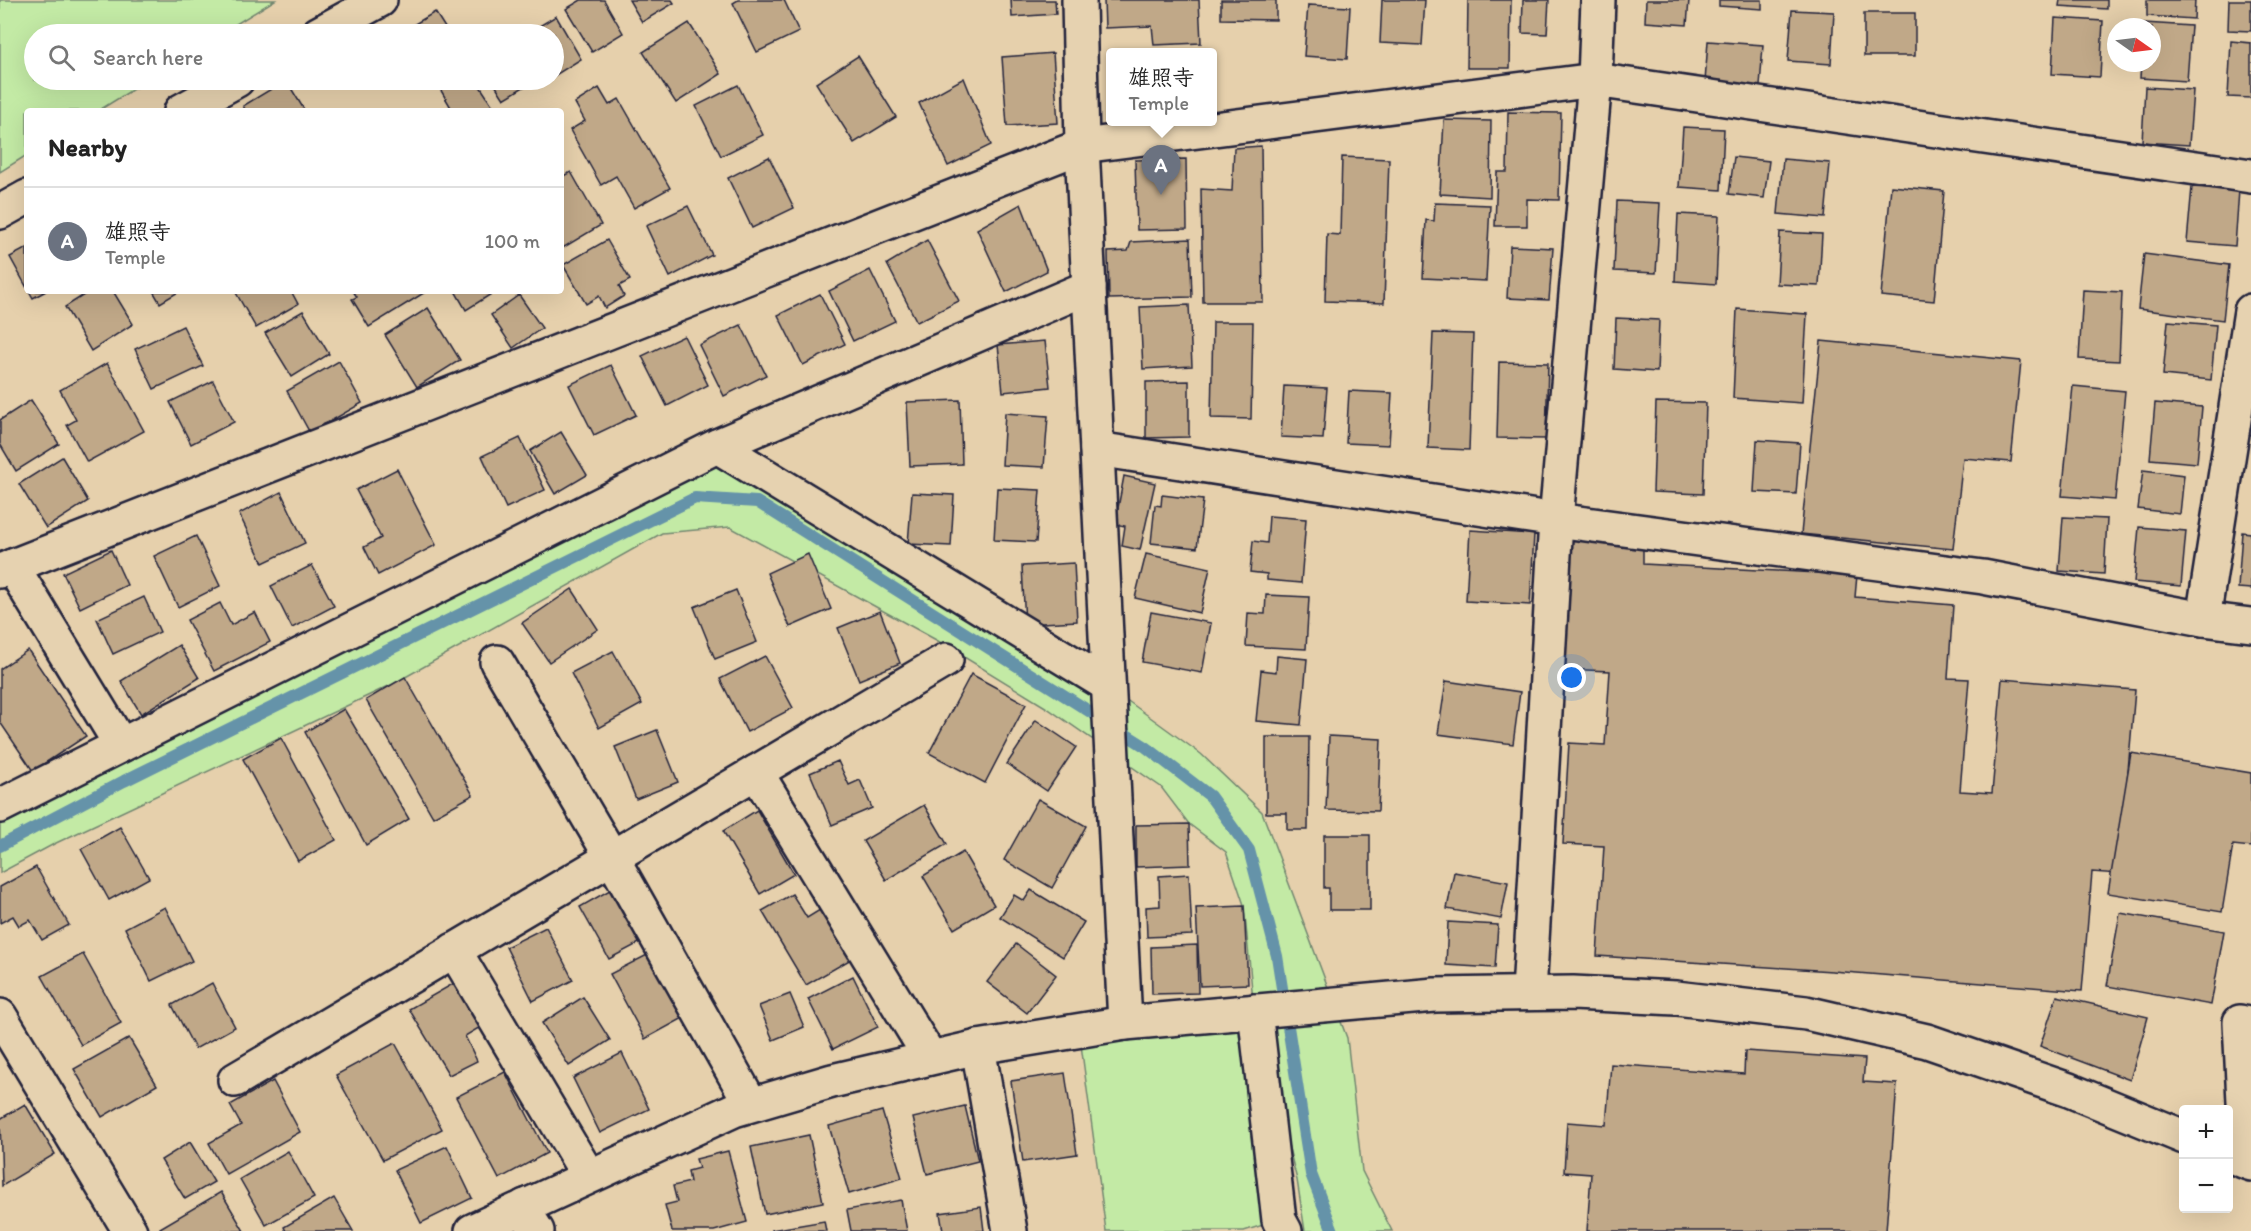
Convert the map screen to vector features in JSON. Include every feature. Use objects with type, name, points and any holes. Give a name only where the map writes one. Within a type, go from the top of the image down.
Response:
[{"type":"street","points":[[1079,0],[1082,146],[1125,1023]]},
{"type":"street","points":[[1529,993],[1556,520],[1595,80],[1598,0]]},
{"type":"street","points":[[333,24],[365,2]]},
{"type":"street","points":[[121,745],[6,569],[1082,146],[1595,80],[2251,176]]},
{"type":"street","points":[[186,108],[219,90]]},
{"type":"street","points":[[0,212],[24,199]]},
{"type":"street","points":[[0,806],[717,446],[1089,286]]},
{"type":"street","points":[[2203,619],[2251,311]]},
{"type":"street","points":[[717,446],[1108,686]]},
{"type":"street","points":[[1097,449],[1556,520],[1983,577],[2203,619],[2251,625]]},
{"type":"street","points":[[235,1080],[946,660]]},
{"type":"street","points":[[497,662],[611,856],[751,1104]]},
{"type":"street","points":[[756,772],[930,1057]]},
{"type":"street","points":[[454,950],[588,1175]]},
{"type":"street","points":[[472,1231],[531,1218],[588,1175],[751,1104],[832,1081],[978,1047],[1125,1023],[1435,995],[1529,993],[1676,998],[1806,1012],[1926,1041],[2069,1090],[2179,1135]]},
{"type":"street","points":[[1255,1011],[1279,1220],[1285,1231]]},
{"type":"street","points":[[0,1016],[130,1231]]},
{"type":"street","points":[[2242,1161],[2240,1022],[2251,1025]]},
{"type":"street","points":[[978,1047],[1010,1231]]},
{"type":"green space","points":[[0,0],[275,0],[236,24],[24,24],[24,90],[132,90],[103,108],[24,108],[24,157],[0,172]]},
{"type":"green space","points":[[732,439],[1092,675],[1201,754],[1262,812],[1347,1038],[1362,1171],[1392,1231],[1305,1231],[1297,1180],[1256,1018],[1279,1220],[1244,1231],[1106,1231],[1079,1030],[1254,1011],[1244,905],[1226,852],[1189,824],[1161,787],[1047,708],[938,641],[730,527],[662,533],[393,684],[54,844],[0,873],[0,810]]},
{"type":"building","points":[[581,0],[604,0],[623,33],[592,52],[566,9]]},
{"type":"building","points":[[629,0],[672,0],[674,3],[642,22]]},
{"type":"building","points":[[738,0],[784,0],[799,32],[757,52],[733,3]]},
{"type":"building","points":[[1011,0],[1055,0],[1056,14],[1012,17]]},
{"type":"building","points":[[1104,0],[1199,0],[1201,43],[1154,45],[1152,26],[1105,28]]},
{"type":"building","points":[[1221,0],[1276,0],[1276,20],[1221,19]]},
{"type":"building","points":[[1382,0],[1425,0],[1422,45],[1380,43]]},
{"type":"building","points":[[1468,0],[1511,0],[1510,68],[1467,68]]},
{"type":"building","points":[[1523,0],[1549,0],[1547,34],[1522,33]]},
{"type":"building","points":[[1646,0],[1689,0],[1687,25],[1645,22]]},
{"type":"building","points":[[1719,0],[1762,0],[1762,9],[1719,6]]},
{"type":"building","points":[[2060,0],[2107,0],[2107,9],[2059,6]]},
{"type":"building","points":[[2147,0],[2195,0],[2194,19],[2147,16]]},
{"type":"building","points":[[2229,0],[2251,0],[2251,31],[2228,30]]},
{"type":"building","points":[[1308,5],[1350,7],[1347,59],[1304,56]]},
{"type":"building","points":[[1792,10],[1834,12],[1831,64],[1788,61]]},
{"type":"building","points":[[435,12],[443,24],[415,24]]},
{"type":"building","points":[[1864,13],[1915,13],[1915,56],[1864,56]]},
{"type":"building","points":[[556,16],[561,24],[543,24]]},
{"type":"building","points":[[2055,18],[2103,21],[2100,77],[2052,74]]},
{"type":"building","points":[[689,23],[721,74],[676,103],[643,52]]},
{"type":"building","points":[[2161,24],[2191,26],[2187,81],[2140,78],[2140,72],[2161,72]]},
{"type":"building","points":[[564,30],[581,59],[564,70]]},
{"type":"building","points":[[1708,41],[1763,45],[1760,86],[1705,82]]},
{"type":"building","points":[[2231,41],[2251,43],[2251,98],[2228,97]]},
{"type":"building","points":[[1053,53],[1058,123],[1007,126],[1002,57]]},
{"type":"building","points":[[858,56],[896,117],[854,143],[816,83]]},
{"type":"building","points":[[964,78],[991,145],[948,166],[919,103]]},
{"type":"building","points":[[738,85],[763,135],[721,156],[696,106]]},
{"type":"building","points":[[2145,87],[2193,90],[2189,145],[2142,142]]},
{"type":"building","points":[[599,88],[609,105],[619,99],[670,188],[634,208],[616,176],[601,185],[570,130],[585,121],[575,103]]},
{"type":"building","points":[[269,90],[292,90],[303,108],[244,108],[243,106]]},
{"type":"building","points":[[441,90],[483,90],[493,106],[489,108],[451,108]]},
{"type":"building","points":[[498,90],[519,90],[504,99]]},
{"type":"building","points":[[1508,112],[1561,113],[1559,200],[1527,199],[1527,226],[1495,226],[1497,172],[1507,172]]},
{"type":"building","points":[[1444,120],[1491,121],[1490,197],[1440,194]]},
{"type":"building","points":[[1683,127],[1724,129],[1721,190],[1679,187]]},
{"type":"building","points":[[1261,146],[1263,302],[1203,302],[1201,189],[1232,191],[1234,148]]},
{"type":"building","points":[[769,157],[794,208],[752,228],[728,178]]},
{"type":"building","points":[[1342,157],[1389,159],[1384,303],[1325,301],[1327,234],[1340,235]]},
{"type":"building","points":[[1734,157],[1769,161],[1764,198],[1729,194]]},
{"type":"building","points":[[1186,159],[1187,229],[1137,230],[1135,160]]},
{"type":"building","points":[[1783,159],[1830,163],[1825,218],[1778,214]]},
{"type":"building","points":[[571,172],[601,225],[564,247],[564,176]]},
{"type":"building","points":[[1891,186],[1944,191],[1934,301],[1881,296]]},
{"type":"building","points":[[2192,187],[2239,190],[2235,246],[2187,242]]},
{"type":"building","points":[[1617,201],[1660,203],[1656,273],[1614,271]]},
{"type":"building","points":[[1435,203],[1490,205],[1486,281],[1423,278],[1426,220],[1434,221]]},
{"type":"building","points":[[1021,204],[1047,271],[1006,292],[977,229]]},
{"type":"building","points":[[688,206],[712,255],[670,277],[646,226]]},
{"type":"building","points":[[1678,214],[1719,216],[1716,284],[1675,281]]},
{"type":"building","points":[[1780,232],[1822,234],[1819,286],[1777,284]]},
{"type":"building","points":[[1190,239],[1192,297],[1109,299],[1108,252],[1128,251],[1131,242]]},
{"type":"building","points":[[607,240],[630,280],[619,286],[624,296],[605,308],[599,296],[586,304],[564,264]]},
{"type":"building","points":[[927,240],[959,301],[917,322],[887,264]]},
{"type":"building","points":[[1510,246],[1553,248],[1549,300],[1507,298]]},
{"type":"building","points":[[24,250],[24,283],[10,257]]},
{"type":"building","points":[[2144,254],[2229,265],[2223,320],[2138,309]]},
{"type":"building","points":[[870,270],[895,321],[853,341],[829,291]]},
{"type":"building","points":[[2083,290],[2122,292],[2119,361],[2079,359]]},
{"type":"building","points":[[85,294],[115,294],[133,324],[91,351],[65,307]]},
{"type":"building","points":[[155,294],[175,294],[160,303]]},
{"type":"building","points":[[237,294],[293,294],[298,304],[256,328]]},
{"type":"building","points":[[355,294],[422,294],[369,327],[352,299],[357,297]]},
{"type":"building","points":[[457,294],[491,294],[466,310]]},
{"type":"building","points":[[820,294],[845,344],[803,365],[778,315]]},
{"type":"building","points":[[519,295],[542,328],[513,348],[491,315]]},
{"type":"building","points":[[1189,305],[1192,366],[1143,369],[1140,307]]},
{"type":"building","points":[[428,308],[460,360],[417,387],[385,335]]},
{"type":"building","points":[[1737,309],[1807,314],[1802,403],[1733,398]]},
{"type":"building","points":[[303,311],[329,354],[292,377],[265,333]]},
{"type":"building","points":[[1616,318],[1659,320],[1657,372],[1614,369]]},
{"type":"building","points":[[2168,321],[2216,325],[2211,380],[2163,375]]},
{"type":"building","points":[[1213,322],[1253,322],[1251,419],[1211,418]]},
{"type":"building","points":[[741,325],[766,375],[724,396],[699,345]]},
{"type":"building","points":[[183,326],[203,366],[154,389],[135,349]]},
{"type":"building","points":[[1433,333],[1473,334],[1469,450],[1428,448]]},
{"type":"building","points":[[684,336],[708,385],[667,406],[642,356]]},
{"type":"building","points":[[1045,341],[1050,387],[1003,392],[998,345]]},
{"type":"building","points":[[1821,341],[2021,361],[2011,462],[1963,458],[1953,549],[1801,534]]},
{"type":"building","points":[[339,361],[362,403],[310,433],[287,391]]},
{"type":"building","points":[[1499,362],[1548,363],[1546,439],[1497,438]]},
{"type":"building","points":[[107,363],[144,431],[87,462],[67,425],[76,420],[60,390]]},
{"type":"building","points":[[611,365],[636,415],[594,435],[569,385]]},
{"type":"building","points":[[213,381],[234,422],[191,444],[170,402]]},
{"type":"building","points":[[1189,381],[1189,437],[1146,438],[1146,382]]},
{"type":"building","points":[[1284,386],[1327,388],[1323,439],[1281,437]]},
{"type":"building","points":[[2073,386],[2125,391],[2115,500],[2062,496]]},
{"type":"building","points":[[1349,391],[1392,393],[1389,445],[1346,443]]},
{"type":"building","points":[[31,400],[59,444],[16,471],[0,444],[0,420]]},
{"type":"building","points":[[960,400],[962,464],[910,466],[907,402]]},
{"type":"building","points":[[1656,402],[1706,403],[1703,494],[1653,492]]},
{"type":"building","points":[[2155,403],[2202,407],[2197,463],[2150,459]]},
{"type":"building","points":[[1005,413],[1048,416],[1044,467],[1002,465]]},
{"type":"building","points":[[561,432],[587,475],[555,494],[530,451]]},
{"type":"building","points":[[520,438],[545,490],[506,508],[482,456]]},
{"type":"building","points":[[1757,440],[1800,443],[1796,494],[1754,492]]},
{"type":"building","points":[[62,457],[88,501],[46,528],[19,484]]},
{"type":"building","points":[[397,469],[436,545],[378,575],[364,547],[381,538],[356,490]]},
{"type":"building","points":[[2143,470],[2184,475],[2180,514],[2138,509]]},
{"type":"building","points":[[1124,476],[1155,483],[1140,550],[1122,546],[1125,526],[1115,524]]},
{"type":"building","points":[[997,488],[1040,490],[1036,542],[994,540]]},
{"type":"building","points":[[281,492],[305,543],[263,563],[239,514]]},
{"type":"building","points":[[912,493],[954,495],[951,546],[908,544]]},
{"type":"building","points":[[1162,495],[1203,500],[1197,548],[1151,543],[1155,505],[1161,506]]},
{"type":"building","points":[[1269,516],[1306,519],[1301,583],[1267,580],[1267,574],[1250,572],[1253,541],[1267,543]]},
{"type":"building","points":[[2063,517],[2107,519],[2104,574],[2059,571]]},
{"type":"building","points":[[2139,527],[2186,531],[2181,586],[2134,582]]},
{"type":"building","points":[[1470,530],[1534,534],[1530,605],[1466,601]]},
{"type":"building","points":[[2242,532],[2251,533],[2251,589],[2238,588]]},
{"type":"building","points":[[196,536],[220,586],[178,607],[154,556]]},
{"type":"building","points":[[1568,540],[1643,544],[1643,564],[1857,575],[1855,597],[1953,605],[1948,678],[1969,679],[1960,791],[1992,793],[2002,679],[2135,690],[2119,874],[2092,872],[2082,991],[1832,971],[1597,956],[1604,846],[1563,844],[1569,743],[1605,745],[1610,671],[1562,669]]},
{"type":"building","points":[[111,550],[127,585],[80,608],[63,573]]},
{"type":"building","points":[[808,554],[831,609],[790,627],[767,573]]},
{"type":"building","points":[[1146,554],[1210,568],[1200,613],[1135,598]]},
{"type":"building","points":[[1074,563],[1077,621],[1025,624],[1022,566]]},
{"type":"building","points":[[312,565],[334,606],[292,628],[271,586]]},
{"type":"building","points":[[572,589],[598,629],[549,662],[522,623]]},
{"type":"building","points":[[736,590],[757,642],[715,659],[694,607]]},
{"type":"building","points":[[1266,595],[1309,597],[1306,649],[1246,646],[1248,613],[1265,614]]},
{"type":"building","points":[[144,597],[160,632],[113,654],[97,619]]},
{"type":"building","points":[[220,603],[231,625],[255,612],[270,642],[214,671],[187,620]]},
{"type":"building","points":[[880,611],[900,663],[859,680],[838,628]]},
{"type":"building","points":[[1151,612],[1211,623],[1202,673],[1142,662]]},
{"type":"building","points":[[179,645],[199,678],[141,714],[121,681]]},
{"type":"building","points":[[28,650],[86,736],[33,771],[0,722],[0,669]]},
{"type":"building","points":[[613,651],[642,704],[599,728],[571,673]]},
{"type":"building","points":[[765,656],[793,708],[747,732],[720,679]]},
{"type":"building","points":[[1277,656],[1307,659],[1301,725],[1256,721],[1261,670],[1276,672]]},
{"type":"building","points":[[971,674],[1026,704],[985,783],[929,753]]},
{"type":"building","points":[[405,677],[473,795],[433,817],[366,700]]},
{"type":"building","points":[[1446,681],[1520,692],[1513,744],[1438,734]]},
{"type":"building","points":[[344,709],[409,819],[366,845],[305,732]]},
{"type":"building","points":[[1036,720],[1076,747],[1047,791],[1007,764]]},
{"type":"building","points":[[657,730],[678,782],[636,799],[615,747]]},
{"type":"building","points":[[1329,736],[1381,739],[1378,811],[1326,810]]},
{"type":"building","points":[[1266,737],[1309,737],[1308,830],[1287,830],[1287,813],[1266,813]]},
{"type":"building","points":[[281,738],[336,840],[298,861],[243,759]]},
{"type":"building","points":[[2131,753],[2251,773],[2251,847],[2233,845],[2222,912],[2108,893]]},
{"type":"building","points":[[838,761],[849,785],[860,780],[872,808],[832,825],[810,773]]},
{"type":"building","points":[[1038,799],[1086,826],[1052,888],[1004,860]]},
{"type":"building","points":[[924,805],[947,844],[886,880],[863,841]]},
{"type":"building","points":[[757,810],[794,874],[760,894],[723,831]]},
{"type":"building","points":[[1189,824],[1190,865],[1136,867],[1136,825]]},
{"type":"building","points":[[120,827],[149,878],[109,900],[81,849]]},
{"type":"building","points":[[1324,835],[1370,835],[1370,910],[1329,910],[1329,888],[1324,888]]},
{"type":"building","points":[[963,852],[994,905],[954,929],[923,876]]},
{"type":"building","points":[[36,867],[69,925],[42,940],[30,920],[19,926],[13,916],[0,923],[0,887]]},
{"type":"building","points":[[1454,872],[1508,882],[1501,919],[1447,909]]},
{"type":"building","points":[[1189,874],[1192,935],[1147,937],[1146,907],[1160,906],[1159,876]]},
{"type":"building","points":[[615,887],[645,940],[609,959],[580,907]]},
{"type":"building","points":[[1031,890],[1084,922],[1063,957],[1000,917],[1014,895],[1024,901]]},
{"type":"building","points":[[792,894],[807,918],[823,908],[853,958],[806,985],[762,911]]},
{"type":"building","points":[[1244,906],[1248,984],[1200,986],[1196,908]]},
{"type":"building","points":[[165,907],[192,961],[151,981],[125,928]]},
{"type":"building","points":[[2120,913],[2224,931],[2211,1005],[2107,986]]},
{"type":"building","points":[[1448,922],[1498,925],[1495,968],[1446,965]]},
{"type":"building","points":[[546,927],[573,980],[533,1001],[506,947]]},
{"type":"building","points":[[1016,944],[1056,975],[1027,1013],[987,982]]},
{"type":"building","points":[[1197,945],[1198,993],[1152,994],[1151,947]]},
{"type":"building","points":[[653,952],[687,1016],[645,1039],[610,974]]},
{"type":"building","points":[[83,954],[121,1023],[81,1045],[42,976]]},
{"type":"building","points":[[853,976],[878,1027],[833,1049],[808,999]]},
{"type":"building","points":[[458,981],[482,1026],[465,1036],[477,1061],[449,1075],[409,1009]]},
{"type":"building","points":[[212,983],[235,1027],[195,1049],[172,1005]]},
{"type":"building","points":[[790,994],[804,1027],[773,1040],[759,1006]]},
{"type":"building","points":[[2057,996],[2148,1017],[2130,1080],[2040,1046]]},
{"type":"building","points":[[583,997],[610,1040],[569,1066],[542,1023]]},
{"type":"building","points":[[129,1038],[157,1085],[102,1117],[74,1069]]},
{"type":"building","points":[[395,1043],[442,1129],[383,1160],[336,1075]]},
{"type":"building","points":[[1745,1051],[1865,1059],[1863,1082],[1897,1084],[1886,1231],[1587,1231],[1591,1174],[1564,1172],[1567,1122],[1606,1125],[1611,1064],[1744,1074]]},
{"type":"building","points":[[622,1053],[649,1109],[600,1133],[573,1078]]},
{"type":"building","points":[[505,1072],[547,1153],[499,1179],[456,1097]]},
{"type":"building","points":[[1065,1073],[1077,1154],[1023,1162],[1011,1081]]},
{"type":"building","points":[[273,1081],[300,1132],[226,1174],[209,1143],[241,1125],[230,1105]]},
{"type":"building","points":[[25,1104],[55,1154],[2,1186],[0,1119]]},
{"type":"building","points":[[965,1106],[978,1161],[927,1174],[913,1118]]},
{"type":"building","points":[[882,1111],[902,1178],[849,1194],[829,1126]]},
{"type":"building","points":[[809,1135],[823,1202],[765,1214],[751,1147]]},
{"type":"building","points":[[190,1142],[214,1182],[185,1199],[161,1160]]},
{"type":"building","points":[[447,1146],[472,1198],[421,1223],[395,1170]]},
{"type":"building","points":[[288,1151],[314,1198],[266,1225],[240,1179]]},
{"type":"building","points":[[728,1151],[747,1222],[714,1231],[672,1231],[665,1205],[677,1202],[673,1186],[690,1182],[688,1171],[699,1168],[696,1159]]},
{"type":"building","points":[[221,1192],[244,1231],[162,1231],[160,1228]]},
{"type":"building","points":[[334,1198],[353,1231],[286,1231],[284,1227]]},
{"type":"building","points":[[901,1200],[907,1231],[851,1231],[847,1210]]},
{"type":"building","points":[[981,1207],[984,1231],[943,1231],[940,1213]]},
{"type":"building","points":[[824,1221],[826,1231],[772,1231],[772,1230]]},
{"type":"waterway","points":[[0,846],[124,781],[695,498],[757,502],[1146,747],[1210,796],[1249,850],[1277,956],[1311,1174],[1333,1231]]},
{"type":"place","name":"雄照寺","points":[[1161,195]]}]
